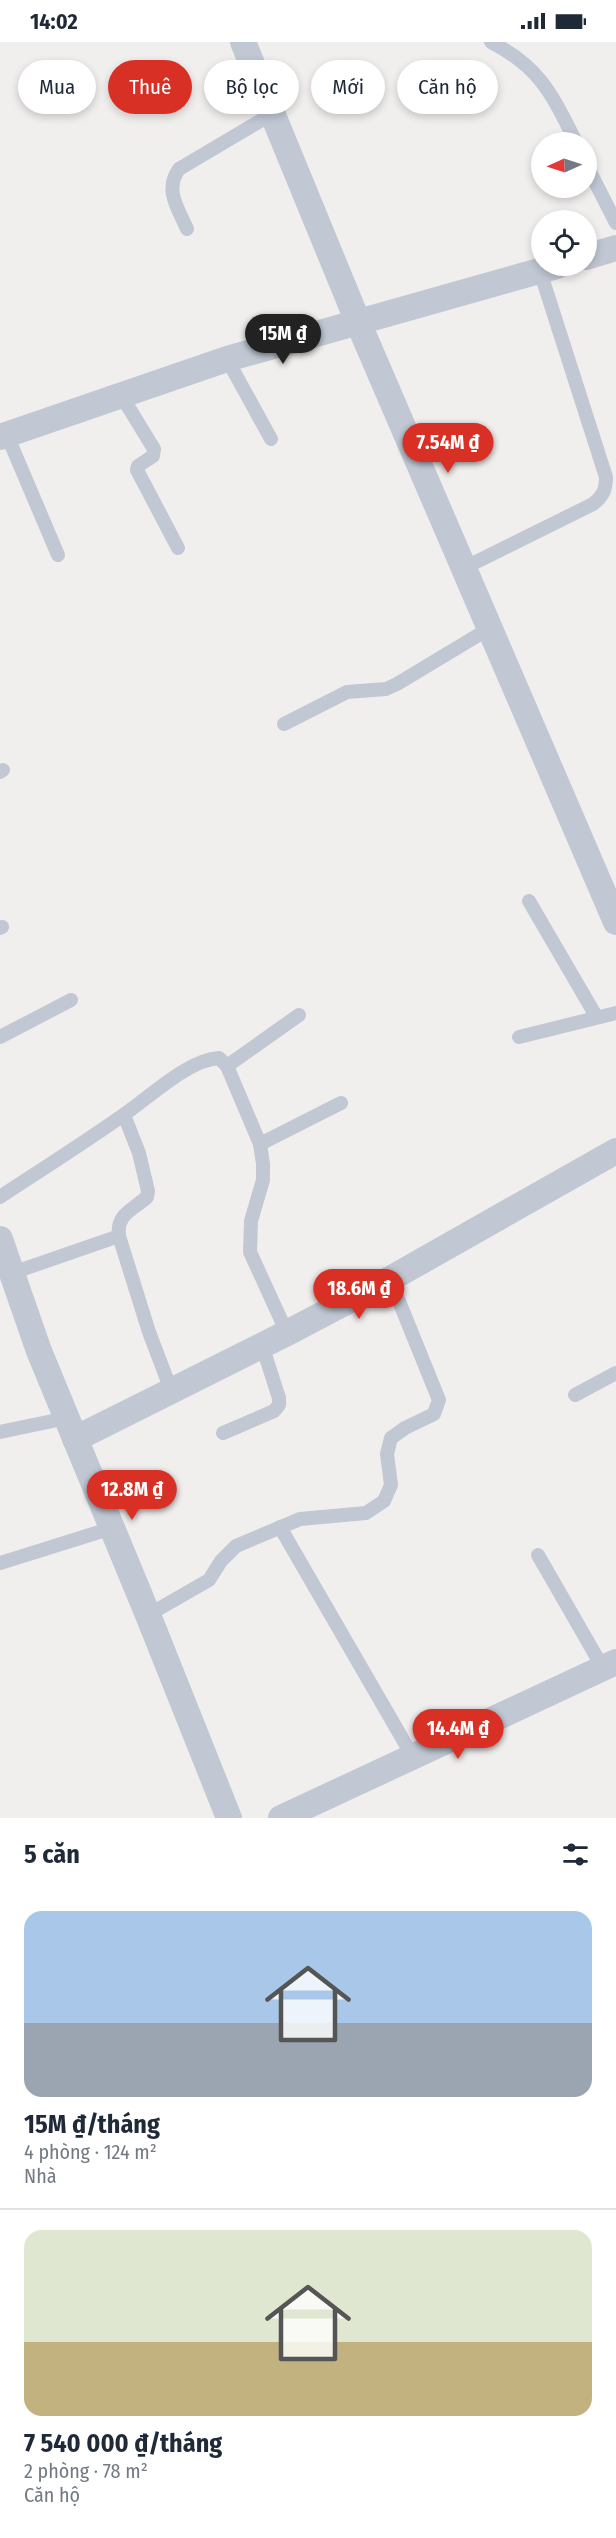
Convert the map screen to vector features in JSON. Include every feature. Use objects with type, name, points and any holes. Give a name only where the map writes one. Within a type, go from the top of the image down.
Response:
[{"type":"street","points":[[243,42],[250,60]]},
{"type":"street","points":[[272,114],[358,322],[616,922]]},
{"type":"street","points":[[597,254],[616,248]]},
{"type":"street","points":[[3,436],[227,358],[531,273]]},
{"type":"street","points":[[71,1428],[171,1390],[287,1333],[390,1279],[616,1150]]},
{"type":"street","points":[[0,1239],[39,1352],[229,1818]]},
{"type":"street","points":[[281,1818],[413,1757],[605,1662]]},
{"type":"lane","points":[[491,42],[513,53],[540,78],[551,93],[571,132]]},
{"type":"lane","points":[[186,229],[171,193],[171,180],[179,169],[272,114]]},
{"type":"lane","points":[[597,186],[616,223]]},
{"type":"lane","points":[[464,568],[594,504],[602,497],[606,486],[606,477],[550,276]]},
{"type":"lane","points":[[227,358],[271,439]]},
{"type":"lane","points":[[121,395],[154,449],[153,456],[138,466],[137,470],[178,548]]},
{"type":"lane","points":[[3,436],[58,555]]},
{"type":"lane","points":[[284,724],[347,692],[386,689],[397,684],[490,628]]},
{"type":"lane","points":[[529,901],[596,1016]]},
{"type":"lane","points":[[0,1037],[71,1000]]},
{"type":"lane","points":[[519,1037],[596,1016],[616,1013]]},
{"type":"lane","points":[[227,1066],[299,1015]]},
{"type":"lane","points":[[0,1197],[183,1073],[209,1059],[219,1058],[227,1066],[260,1144],[263,1180],[251,1221],[250,1252],[287,1333]]},
{"type":"lane","points":[[260,1144],[341,1103]]},
{"type":"lane","points":[[124,1114],[139,1153],[148,1191],[147,1197],[122,1217],[118,1236],[149,1332],[171,1390]]},
{"type":"lane","points":[[12,1273],[118,1236]]},
{"type":"lane","points":[[148,1615],[209,1580],[231,1549],[309,1517],[366,1513],[384,1501],[391,1485],[387,1454],[392,1438],[405,1428],[434,1414],[439,1400],[390,1279]]},
{"type":"lane","points":[[223,1433],[274,1411],[279,1405],[279,1398],[262,1345]]},
{"type":"lane","points":[[575,1395],[616,1373]]},
{"type":"lane","points":[[0,1432],[71,1428]]},
{"type":"lane","points":[[280,1527],[413,1757]]},
{"type":"lane","points":[[0,1563],[112,1528]]},
{"type":"lane","points":[[538,1555],[585,1634],[605,1662]]}]
